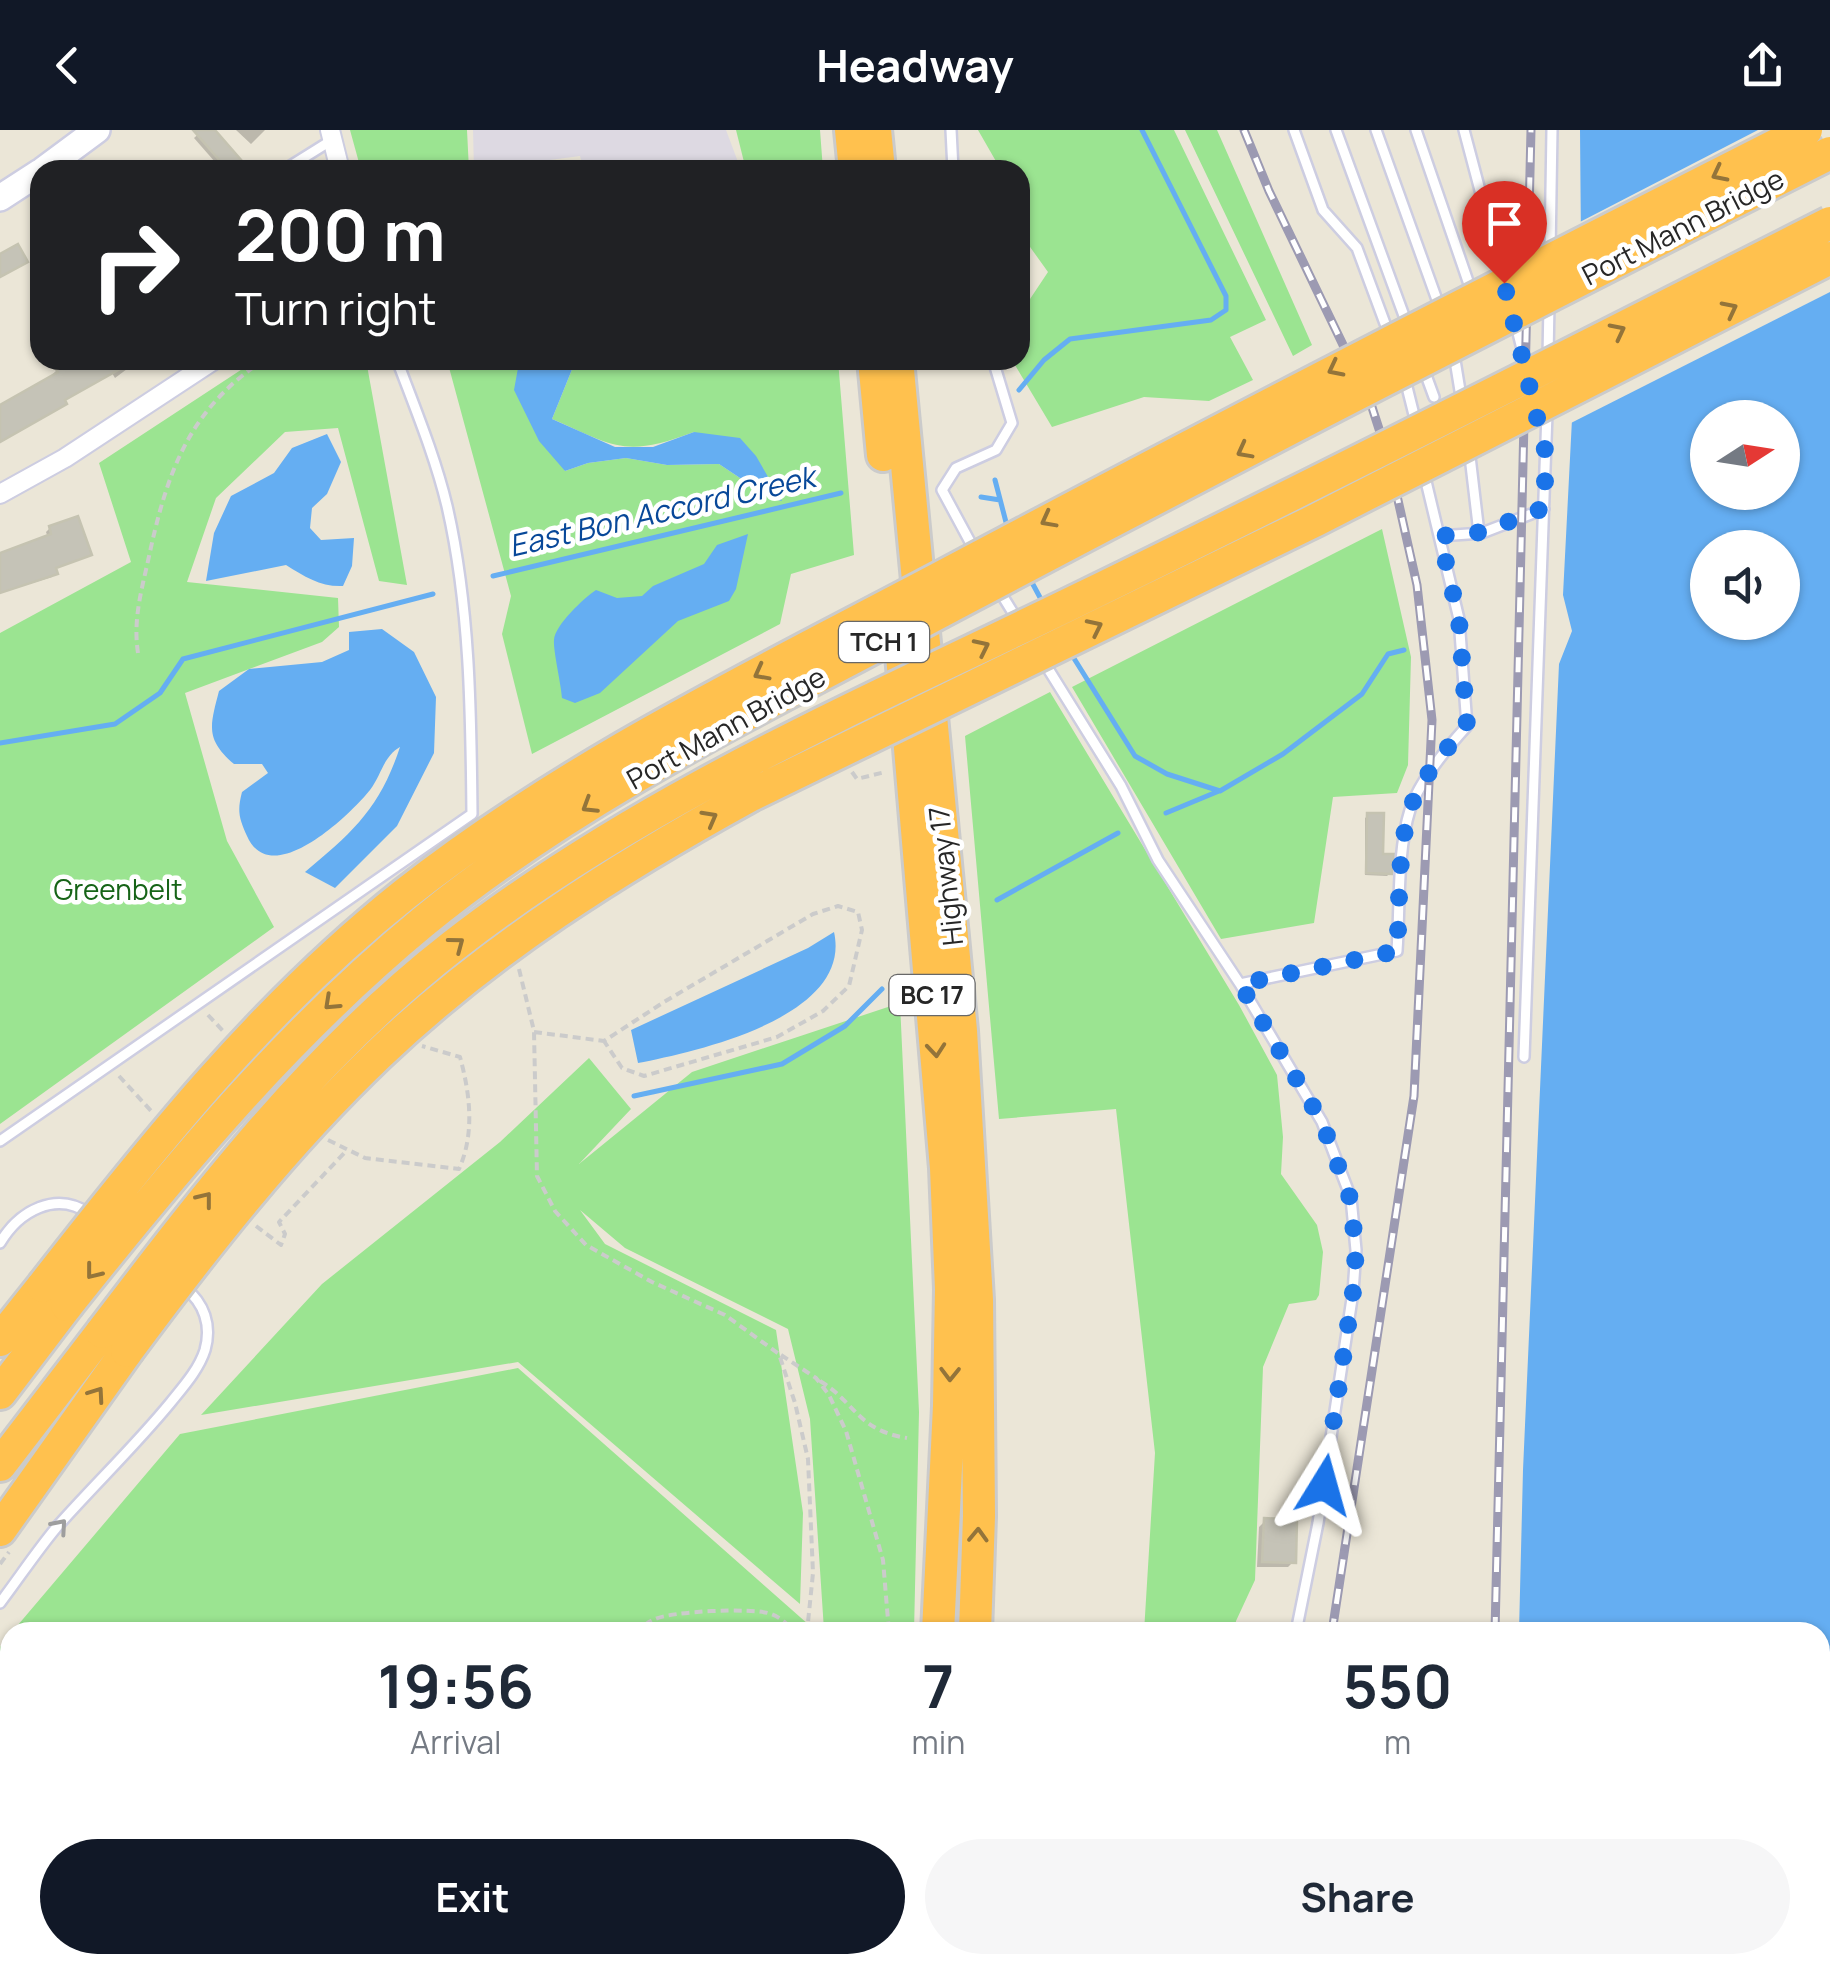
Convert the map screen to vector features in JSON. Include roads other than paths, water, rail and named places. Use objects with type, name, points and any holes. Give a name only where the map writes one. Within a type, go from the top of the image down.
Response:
[{"type":"highway","points":[[851,130],[854,160]]},
{"type":"highway","points":[[875,130],[878,160]]},
{"type":"highway","points":[[0,1340],[55,1296],[184,1108],[243,1043],[308,979],[404,895],[514,815],[608,755],[702,703],[1226,426],[1806,130]]},
{"type":"highway","name":"Port Mann Bridge","points":[[55,1296],[268,1064],[331,1002],[426,920],[532,842],[624,783],[702,740],[1205,472],[1830,153]]},
{"type":"highway","name":"Port Mann Bridge","points":[[114,1341],[243,1151],[309,1078],[450,948],[554,872],[736,767],[1301,491],[1830,223]]},
{"type":"highway","points":[[0,1530],[114,1341],[356,1077],[472,974],[574,899],[660,845],[767,787],[1316,520],[1830,258]]},
{"type":"highway","name":"Highway 17","points":[[875,370],[946,1168],[949,1406],[938,1622]]},
{"type":"highway","name":"Highway 17","points":[[898,370],[964,1070],[977,1300],[979,1516],[974,1622]]},
{"type":"highway","name":"TCH 1","points":[[0,1394],[55,1296]]},
{"type":"highway","name":"TCH 1","points":[[0,1466],[114,1341]]},
{"type":"street","points":[[56,160],[97,130]]},
{"type":"street","points":[[331,135],[337,160]]},
{"type":"street","points":[[0,198],[30,178]]},
{"type":"street","points":[[0,494],[65,458],[199,370]]},
{"type":"lane","points":[[951,130],[952,160]]},
{"type":"lane","points":[[1294,130],[1322,210],[1357,248],[1412,396],[1419,443]]},
{"type":"lane","points":[[1336,130],[1434,397]]},
{"type":"lane","points":[[1376,130],[1452,347],[1464,419]]},
{"type":"lane","points":[[1416,130],[1476,306]]},
{"type":"lane","points":[[1464,130],[1546,454]]},
{"type":"lane","points":[[1548,378],[1552,130]]},
{"type":"lane","points":[[297,160],[331,135]]},
{"type":"lane","points":[[1481,324],[1487,343]]},
{"type":"lane","points":[[0,1142],[472,814],[465,632],[448,509],[433,455],[400,370]]},
{"type":"lane","points":[[982,564],[942,490],[956,468],[996,450],[1012,423],[996,370]]},
{"type":"lane","points":[[1524,1056],[1547,397]]},
{"type":"lane","points":[[1467,437],[1479,533]]},
{"type":"lane","points":[[1240,984],[1397,951],[1411,806],[1431,772],[1467,726],[1459,620],[1422,460]]},
{"type":"lane","points":[[1440,536],[1479,533],[1544,508]]},
{"type":"lane","points":[[992,580],[1122,786],[1158,860],[1240,984],[1322,1122],[1350,1198],[1356,1250],[1353,1292],[1318,1523],[1298,1622]]},
{"type":"lane","points":[[0,1242],[11,1225],[27,1212],[65,1203],[84,1210],[126,1242]]},
{"type":"lane","points":[[0,1603],[54,1531],[144,1436],[184,1387],[204,1353],[208,1334],[197,1298],[141,1254]]},
{"type":"water","points":[[1580,130],[1830,130],[1830,1622],[1519,1622],[1559,664],[1572,631],[1563,595],[1581,244]]},
{"type":"water","points":[[518,370],[572,370],[552,419],[615,447],[653,447],[694,432],[740,438],[756,456],[782,501],[770,498],[719,464],[667,465],[626,458],[588,463],[565,471],[539,441],[514,390]]},
{"type":"water","points":[[327,434],[341,462],[327,494],[312,508],[310,528],[321,540],[354,538],[352,566],[343,586],[320,583],[286,565],[206,581],[214,533],[231,496],[274,473],[292,448]]},
{"type":"water","points":[[748,534],[736,589],[729,601],[678,621],[600,693],[575,703],[562,698],[554,640],[565,620],[585,599],[596,590],[617,598],[642,596],[653,586],[704,564],[717,545]]},
{"type":"water","points":[[382,629],[414,652],[436,697],[434,753],[397,826],[335,888],[305,872],[374,803],[400,747],[386,761],[370,790],[329,830],[291,852],[274,856],[258,851],[247,836],[239,810],[242,792],[268,773],[262,764],[234,764],[225,755],[214,739],[213,714],[219,691],[249,669],[322,662],[349,650],[349,632]]},
{"type":"water","points":[[834,932],[833,962],[820,987],[796,1008],[731,1039],[638,1063],[631,1030],[808,948]]},
{"type":"waterway","points":[[1019,390],[1044,360],[1070,339],[1211,320],[1226,310],[1226,296],[1142,130]]},
{"type":"waterway","name":"East Bon Accord Creek","points":[[995,480],[1007,526]]},
{"type":"waterway","name":"East Bon Accord Creek","points":[[493,576],[841,493]]},
{"type":"waterway","name":"East Bon Accord Creek","points":[[981,497],[1000,500]]},
{"type":"waterway","points":[[1029,577],[1043,603]]},
{"type":"waterway","name":"East Bon Accord Creek","points":[[0,743],[115,724],[160,693],[183,659],[433,594]]},
{"type":"waterway","points":[[1070,652],[1135,756],[1167,774],[1220,791],[1283,754],[1362,694],[1388,654],[1404,650]]},
{"type":"waterway","points":[[1166,813],[1219,791]]},
{"type":"waterway","points":[[997,900],[1118,833]]},
{"type":"waterway","points":[[634,1096],[782,1064],[845,1026],[882,989]]},
{"type":"railway","points":[[1244,130],[1269,191],[1370,401],[1389,460],[1417,585],[1432,720],[1414,1096],[1334,1622]]},
{"type":"railway","points":[[1495,1622],[1531,130]]},
{"type":"park label","name":"Greenbelt","points":[[118,890]]}]
